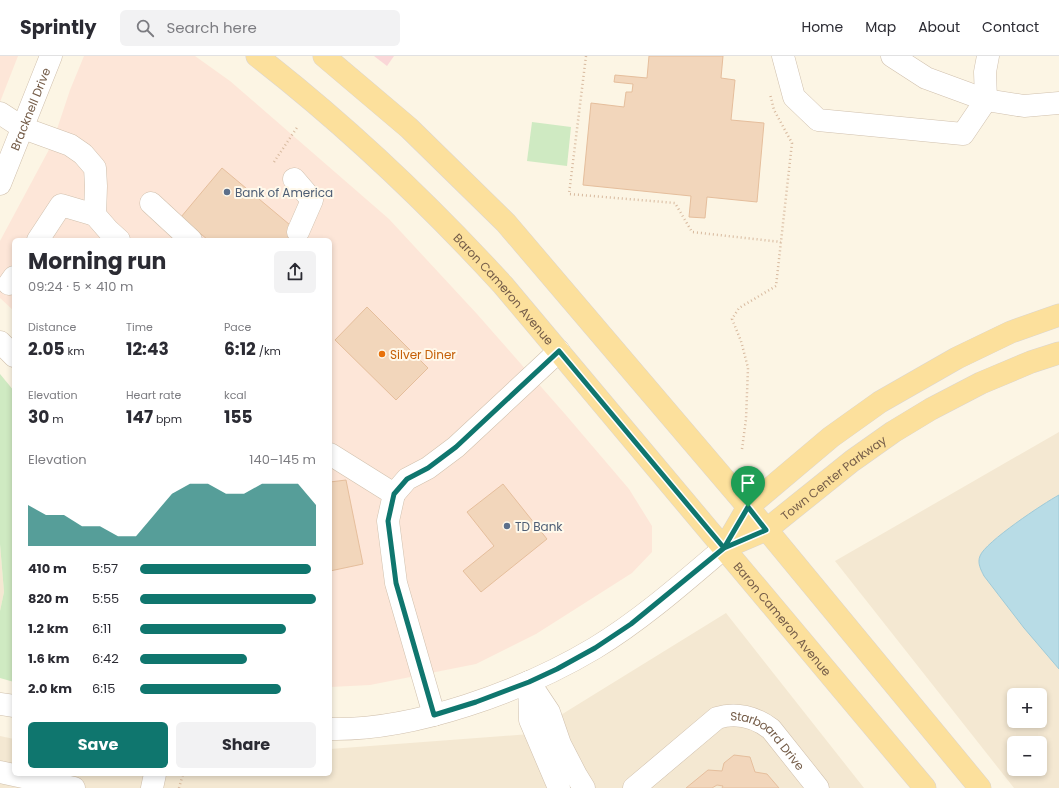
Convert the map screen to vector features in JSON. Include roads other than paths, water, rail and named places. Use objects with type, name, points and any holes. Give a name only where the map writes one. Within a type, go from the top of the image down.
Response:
[{"type":"main road","name":"Baron Cameron Avenue","points":[[257,56],[343,127],[380,160],[461,239],[503,285],[925,788]]},
{"type":"main road","points":[[324,56],[409,128],[506,223],[748,507],[980,788]]},
{"type":"main road","points":[[724,548],[748,507],[831,437],[880,402],[970,352],[1011,332],[1059,315]]},
{"type":"main road","name":"Town Center Parkway","points":[[724,548],[766,530],[852,461],[893,432],[931,409],[981,383],[1031,362],[1059,353]]},
{"type":"street","name":"Bracknell Drive","points":[[0,184],[51,56]]},
{"type":"street","points":[[783,56],[794,97],[818,120],[963,134],[986,100],[985,72],[988,56]]},
{"type":"street","points":[[892,56],[926,78],[986,100],[1024,106],[1059,103]]},
{"type":"street","points":[[0,113],[23,128],[70,145],[83,154],[95,168],[95,215]]},
{"type":"street","points":[[294,179],[312,200],[298,232]]},
{"type":"street","points":[[150,203],[189,238]]},
{"type":"street","points":[[39,238],[61,205],[95,215],[117,238]]},
{"type":"street","points":[[0,342],[12,354]]},
{"type":"street","points":[[434,715],[396,583],[388,521],[394,494],[407,479],[428,468],[456,447],[559,351]]},
{"type":"street","points":[[332,455],[394,494]]},
{"type":"street","points":[[332,729],[382,725],[434,715],[476,702],[529,682],[557,669],[595,648],[631,624],[724,548]]},
{"type":"street","points":[[529,682],[530,720],[559,788]]},
{"type":"street","points":[[529,682],[549,712],[560,744],[584,788]]},
{"type":"street","points":[[0,704],[12,706]]},
{"type":"street","name":"Starboard Drive","points":[[634,788],[717,718],[730,715],[752,718],[762,722],[771,729],[818,788]]},
{"type":"street","points":[[0,772],[12,775]]},
{"type":"street","points":[[18,776],[74,788]]},
{"type":"street","points":[[152,788],[155,776]]},
{"type":"water","points":[[1059,495],[1059,669],[1024,628],[984,576],[979,561],[984,550],[992,542],[1029,514]]},
{"type":"place","name":"Bank of America","points":[[227,192]]},
{"type":"place","name":"Silver Diner","points":[[382,354]]},
{"type":"place","name":"TD Bank","points":[[507,526]]}]
